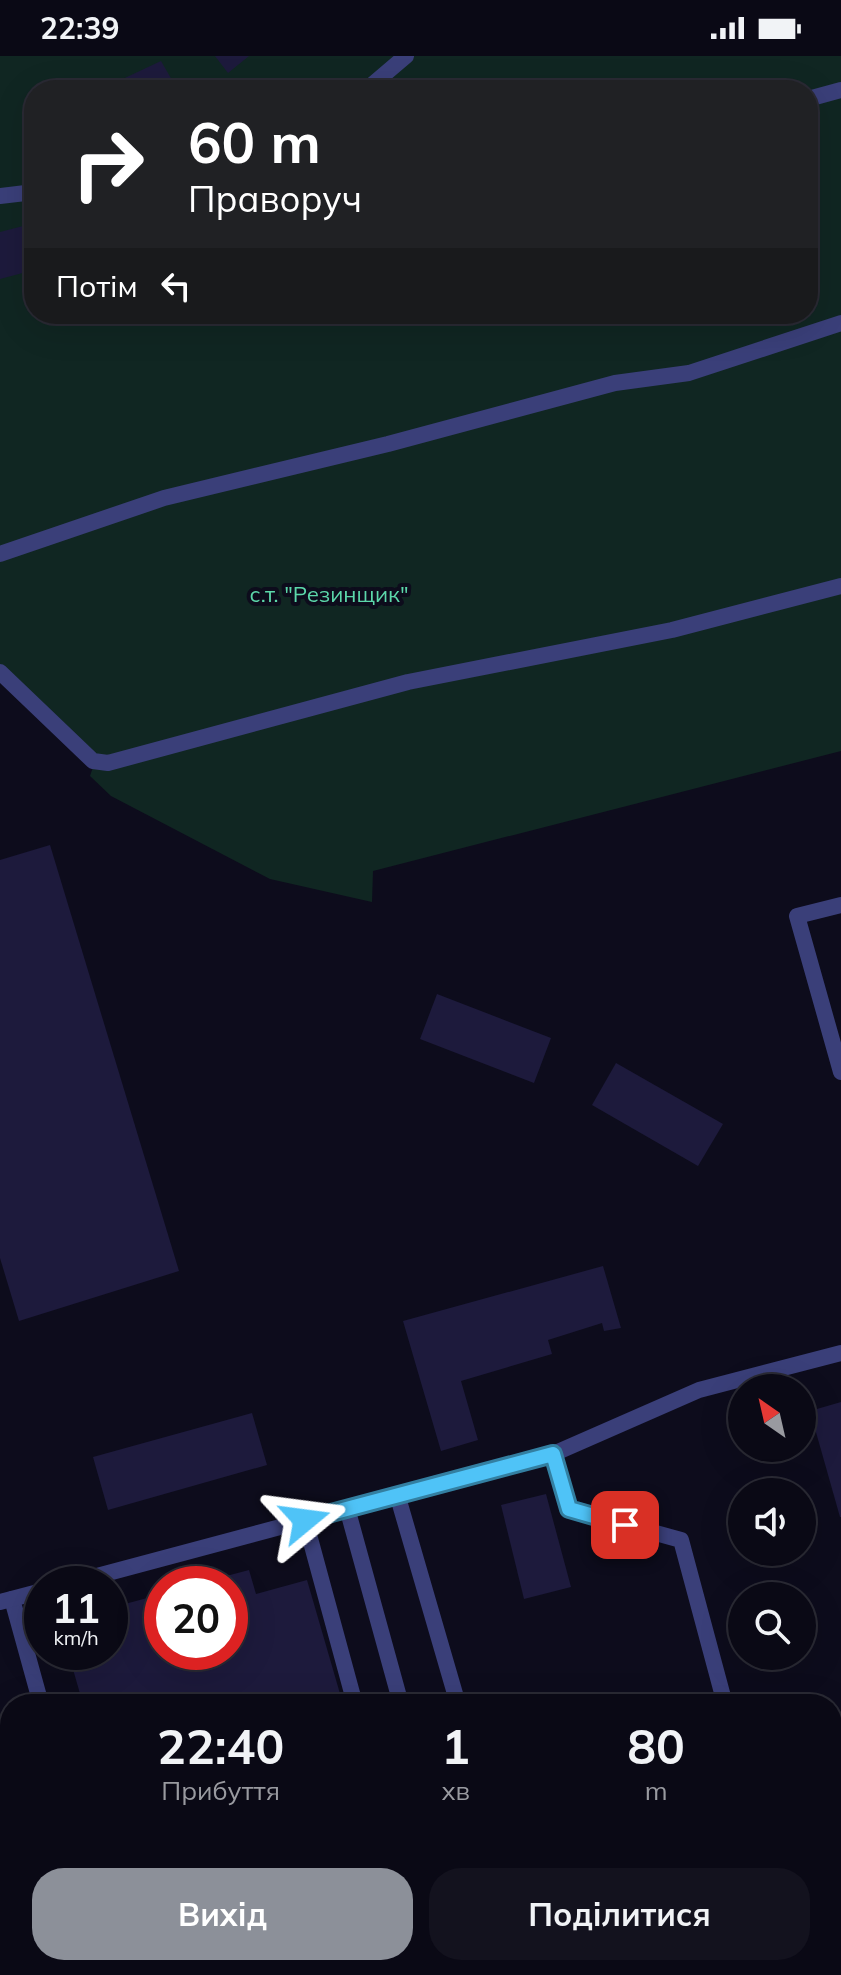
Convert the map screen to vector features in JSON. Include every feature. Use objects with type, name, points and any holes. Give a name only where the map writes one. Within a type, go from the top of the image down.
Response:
[{"type":"lane","points":[[378,80],[406,56]]},
{"type":"lane","points":[[818,96],[841,90]]},
{"type":"lane","points":[[0,196],[24,193]]},
{"type":"lane","points":[[0,554],[164,498],[388,444],[615,383],[689,373],[841,323]]},
{"type":"lane","points":[[0,672],[93,761],[108,763],[408,682],[461,675],[672,630],[841,586]]},
{"type":"lane","points":[[841,905],[797,916],[841,1072]]},
{"type":"lane","points":[[128,1568],[553,1454],[699,1390],[841,1353]]},
{"type":"lane","points":[[553,1454],[569,1509],[681,1540],[722,1694]]},
{"type":"lane","points":[[397,1494],[455,1694]]},
{"type":"lane","points":[[347,1508],[398,1694]]},
{"type":"lane","points":[[305,1520],[352,1694]]},
{"type":"lane","points":[[6,1601],[38,1694]]},
{"type":"green space","name":"с.т. \"Резинщик\"","points":[[0,56],[402,56],[374,80],[24,80],[24,324],[818,324],[818,101],[841,94],[841,751],[373,871],[372,902],[270,879],[111,796],[90,776],[97,755],[0,665]]},
{"type":"green space","points":[[409,56],[841,56],[841,87],[818,94],[818,80],[380,80]]},
{"type":"building","points":[[215,56],[249,56],[228,73]]},
{"type":"building","points":[[161,61],[172,80],[121,80]]},
{"type":"building","points":[[24,226],[24,273],[0,279],[0,232]]},
{"type":"building","points":[[50,845],[179,1271],[19,1321],[0,1258],[0,860]]},
{"type":"building","points":[[437,994],[551,1038],[534,1083],[420,1039]]},
{"type":"building","points":[[616,1063],[723,1124],[698,1166],[592,1105]]},
{"type":"building","points":[[603,1266],[621,1328],[604,1331],[602,1323],[548,1340],[552,1354],[461,1381],[478,1440],[441,1451],[403,1321]]},
{"type":"building","points":[[841,1402],[841,1517],[816,1432],[816,1409]]},
{"type":"building","points":[[252,1413],[267,1465],[108,1510],[93,1457]]},
{"type":"building","points":[[546,1494],[571,1587],[524,1599],[501,1505]]},
{"type":"building","points":[[248,1570],[256,1594],[307,1580],[340,1694],[80,1694],[73,1670],[128,1670],[128,1603],[144,1599],[144,1670],[248,1670]]},
{"type":"route","points":[[305,1520],[553,1454],[569,1509],[625,1525]]}]
